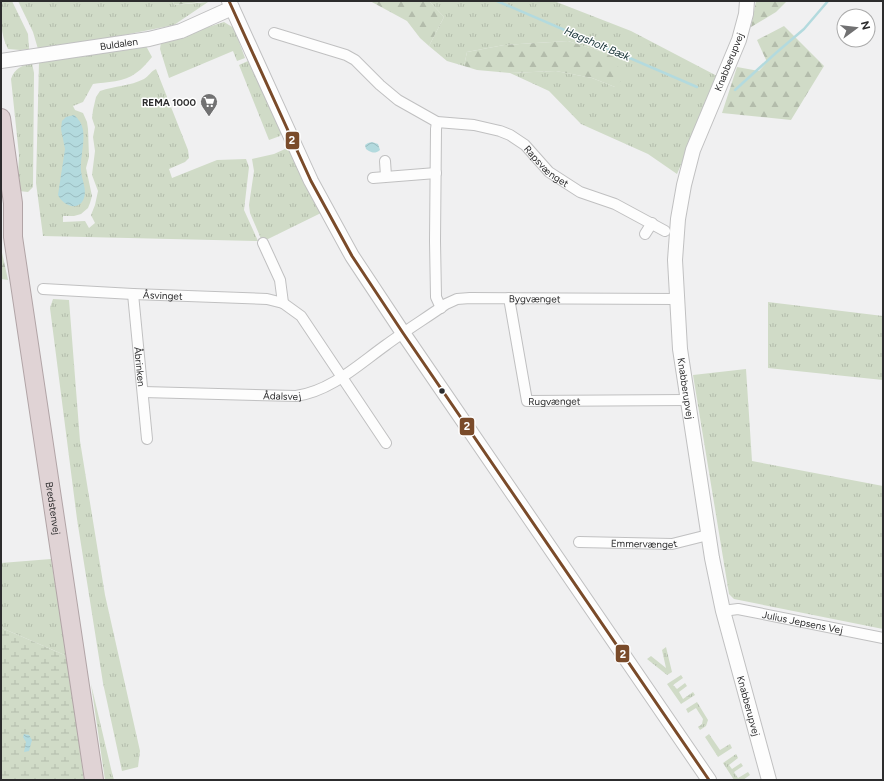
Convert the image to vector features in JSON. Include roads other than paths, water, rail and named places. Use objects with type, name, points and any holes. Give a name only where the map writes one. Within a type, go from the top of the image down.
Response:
[{"type":"highway","name":"Bredstenvej","points":[[1,118],[13,203],[13,237],[94,780]]},
{"type":"highway","name":"Bredstenvej","points":[[1,193],[3,207],[13,237]]},
{"type":"street","name":"Knabberupvej","points":[[747,1],[746,14],[739,40],[693,150],[684,185],[678,219],[675,260],[676,299],[680,349],[708,535],[723,610],[769,780]]},
{"type":"street","name":"Buldalen","points":[[1,61],[149,39],[181,31],[230,4]]},
{"type":"street","points":[[230,4],[301,160],[326,210],[352,256],[403,333],[709,780]]},
{"type":"street","name":"Rapsvænget","points":[[274,34],[346,55],[355,60],[380,85],[398,100],[437,122],[474,125],[510,135],[525,145],[549,172],[580,192],[615,204],[665,231]]},
{"type":"street","points":[[437,122],[435,240],[436,297],[441,308]]},
{"type":"street","points":[[385,161],[386,176]]},
{"type":"street","points":[[374,178],[436,173]]},
{"type":"street","points":[[646,234],[652,223]]},
{"type":"street","points":[[262,243],[280,280],[283,303]]},
{"type":"street","name":"Åsvinget","points":[[43,289],[267,299],[283,303],[301,316],[386,443]]},
{"type":"street","name":"Åbrinken","points":[[132,294],[147,439]]},
{"type":"street","name":"Rugvænget","points":[[509,298],[527,401],[687,400]]},
{"type":"street","name":"Bygvænget","points":[[403,333],[457,299],[676,299]]},
{"type":"street","name":"Ådalsvej","points":[[142,392],[296,396],[309,394],[342,377],[403,333]]},
{"type":"street","name":"Emmervænget","points":[[579,542],[672,544],[708,535]]},
{"type":"street","name":"Julius Jepsens Vej","points":[[723,610],[738,609],[883,638]]},
{"type":"water","points":[[74,115],[80,122],[83,130],[81,171],[85,195],[79,205],[71,206],[63,202],[58,195],[65,149],[61,129],[62,121],[66,117]]},
{"type":"water","points":[[372,142],[378,144],[380,150],[373,152],[366,149],[365,145]]},
{"type":"water","points":[[24,734],[29,735],[32,740],[29,751],[24,752],[26,742],[23,737]]},
{"type":"waterway","name":"Høgsholt Bæk","points":[[497,1],[697,87]]},
{"type":"waterway","name":"Høgsholt Bæk","points":[[735,90],[804,29],[828,1]]},
{"type":"place","name":"REMA 1000","points":[[209,117]]}]
